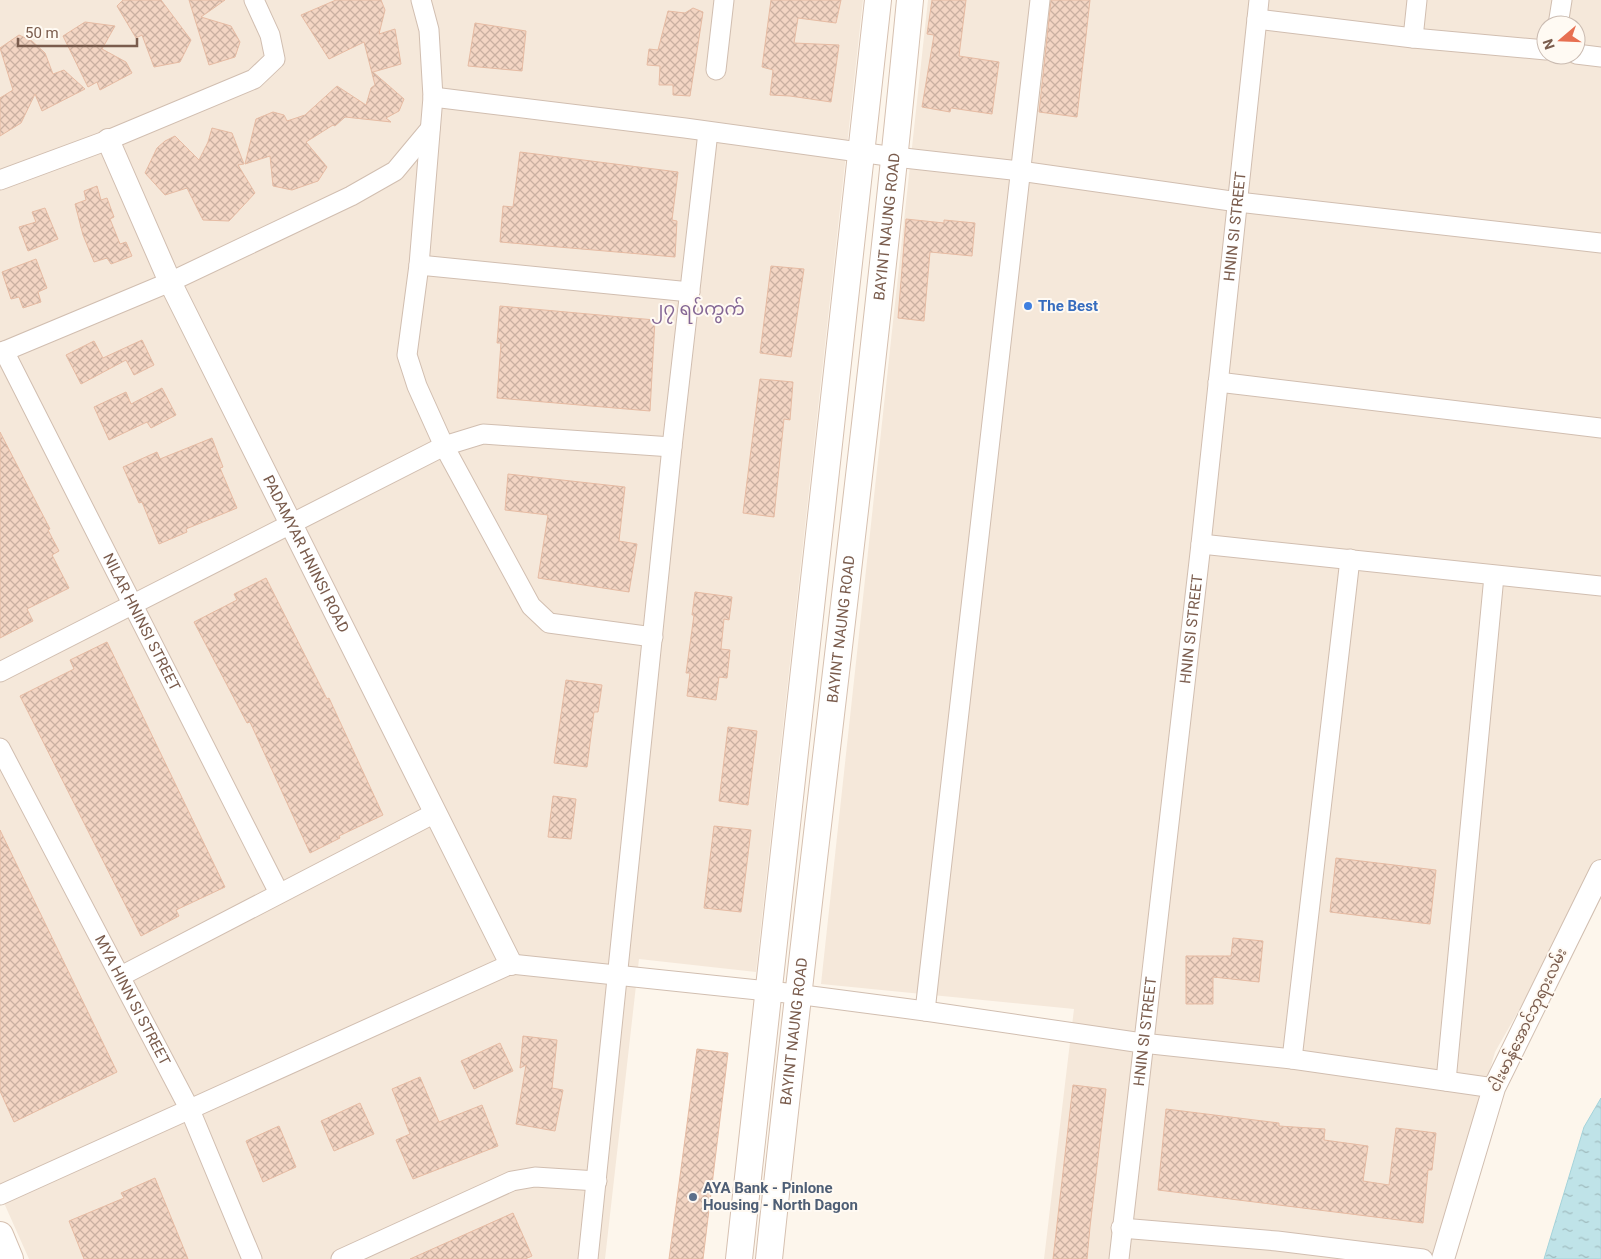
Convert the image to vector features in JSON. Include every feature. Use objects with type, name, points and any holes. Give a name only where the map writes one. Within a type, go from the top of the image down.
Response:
[{"type":"main road","name":"BAYINT NAUNG ROAD","points":[[739,1259],[878,0]]},
{"type":"main road","name":"BAYINT NAUNG ROAD","points":[[769,1259],[796,994],[854,529],[895,157],[910,0]]},
{"type":"main road","points":[[820,524],[854,529]]},
{"type":"main road","points":[[0,1235],[10,1259]]},
{"type":"street","points":[[0,180],[108,140],[254,80],[275,59],[270,35],[254,0]]},
{"type":"street","points":[[421,0],[429,30],[433,97],[419,265],[407,355],[417,386],[444,446],[531,606],[549,623],[653,637]]},
{"type":"street","points":[[716,70],[724,0]]},
{"type":"street","points":[[925,1011],[1040,0]]},
{"type":"street","name":"HNIN SI STREET","points":[[1119,1259],[1142,1043],[1201,544],[1259,0]]},
{"type":"street","points":[[1412,38],[1417,0]]},
{"type":"street","points":[[1560,15],[1562,0]]},
{"type":"street","points":[[1257,19],[1412,38],[1536,49]]},
{"type":"street","points":[[1586,55],[1601,57]]},
{"type":"street","points":[[433,97],[861,153],[1020,171],[1238,202],[1601,242]]},
{"type":"street","points":[[2,352],[170,282],[351,196],[395,171],[430,129]]},
{"type":"street","points":[[588,1259],[619,974],[672,447],[708,132]]},
{"type":"street","name":"PADAMYAR HNINSI ROAD","points":[[108,140],[170,282],[511,964]]},
{"type":"street","points":[[419,265],[690,292]]},
{"type":"street","name":"NILAR HNINSI STREET","points":[[2,352],[134,603],[279,893]]},
{"type":"street","points":[[1218,382],[1601,428]]},
{"type":"street","points":[[0,672],[444,446],[483,434],[672,447]]},
{"type":"street","points":[[1201,544],[1601,586]]},
{"type":"street","points":[[1292,1058],[1350,559]]},
{"type":"street","points":[[1446,1081],[1494,576]]},
{"type":"street","name":"MYA HINN SI STREET","points":[[0,748],[190,1110],[252,1259]]},
{"type":"street","points":[[121,976],[436,813]]},
{"type":"street","name":"ငါးမာန်အောင်ဘုရားလမ်း","points":[[1442,1259],[1494,1088],[1601,871]]},
{"type":"street","points":[[0,1195],[511,964],[796,994],[1142,1043],[1292,1058],[1494,1088]]},
{"type":"street","points":[[341,1259],[512,1181],[535,1177],[597,1181]]},
{"type":"street","points":[[1122,1228],[1276,1250],[1423,1259]]},
{"type":"shaded area","points":[[0,0],[863,0],[756,972],[639,959],[605,1259],[29,1259],[0,1194]]},
{"type":"shaded area","points":[[928,0],[1601,0],[1601,866],[1495,1052],[1435,1259],[1044,1259],[1074,1009],[821,984]]},
{"type":"water","points":[[1601,1098],[1601,1259],[1544,1259],[1584,1127]]},
{"type":"building","points":[[123,0],[161,0],[191,40],[180,62],[154,67],[142,35],[136,38],[117,6]]},
{"type":"building","points":[[189,0],[225,0],[201,17],[231,26],[240,42],[235,57],[209,65]]},
{"type":"building","points":[[336,0],[381,0],[385,10],[379,34],[395,29],[401,64],[373,72],[404,99],[399,111],[386,118],[391,122],[345,117],[335,126],[333,125],[306,142],[327,167],[318,181],[292,190],[273,186],[270,156],[245,164],[256,119],[273,112],[284,115],[287,121],[305,115],[337,86],[366,105],[371,88],[375,85],[364,42],[329,59],[301,15]]},
{"type":"building","points":[[771,0],[841,0],[836,23],[798,18],[794,43],[839,45],[831,102],[770,95],[773,70],[762,67]]},
{"type":"building","points":[[932,0],[966,0],[959,56],[999,62],[992,114],[951,108],[950,112],[922,107],[934,35],[927,34]]},
{"type":"building","points":[[1051,0],[1090,0],[1077,117],[1039,112]]},
{"type":"building","points":[[693,8],[703,12],[690,96],[673,95],[673,85],[659,85],[660,66],[647,65],[649,49],[658,50],[668,11],[685,13]]},
{"type":"building","points":[[85,22],[115,26],[102,49],[126,62],[132,73],[100,90],[97,82],[88,87],[63,36]]},
{"type":"building","points":[[475,23],[526,31],[522,71],[468,66]]},
{"type":"building","points":[[19,35],[32,41],[45,53],[53,74],[64,70],[85,89],[42,111],[35,94],[21,123],[0,136],[0,98],[13,90],[0,48]]},
{"type":"building","points":[[212,128],[232,133],[244,164],[238,165],[255,193],[229,221],[203,220],[187,188],[165,195],[145,173],[157,148],[175,136],[199,160],[208,142]]},
{"type":"building","points":[[520,152],[678,172],[672,220],[677,221],[675,257],[500,242],[503,206],[513,207]]},
{"type":"building","points":[[97,186],[101,200],[107,198],[114,217],[110,219],[120,244],[126,242],[132,256],[111,264],[107,258],[94,262],[83,235],[75,204],[86,200],[84,191]]},
{"type":"building","points":[[45,208],[58,239],[28,251],[19,227],[36,222],[32,212]]},
{"type":"building","points":[[906,219],[944,223],[944,220],[975,223],[972,256],[930,252],[924,321],[898,318]]},
{"type":"building","points":[[36,259],[47,288],[38,292],[41,302],[23,308],[19,297],[11,299],[2,272]]},
{"type":"building","points":[[771,266],[804,269],[791,357],[760,353]]},
{"type":"building","points":[[500,306],[655,320],[650,411],[497,398],[501,343],[497,343]]},
{"type":"building","points":[[142,340],[154,365],[134,375],[126,360],[81,384],[66,355],[94,341],[103,358]]},
{"type":"building","points":[[760,379],[793,382],[790,420],[784,419],[774,517],[743,513]]},
{"type":"building","points":[[162,388],[176,415],[151,428],[147,422],[109,440],[94,407],[126,392],[131,404]]},
{"type":"building","points":[[0,432],[50,529],[48,530],[59,551],[52,555],[69,588],[27,609],[33,621],[0,638]]},
{"type":"building","points":[[212,438],[223,467],[220,468],[237,508],[186,529],[187,532],[159,544],[142,502],[139,503],[123,467],[157,452],[160,459]]},
{"type":"building","points":[[508,474],[625,487],[619,541],[637,544],[629,592],[538,578],[548,515],[505,510]]},
{"type":"building","points":[[266,578],[327,699],[329,698],[383,815],[339,836],[340,838],[310,853],[250,722],[247,723],[194,622],[237,600],[234,594]]},
{"type":"building","points":[[695,592],[732,597],[729,620],[724,619],[721,649],[730,650],[727,678],[719,677],[716,700],[687,696],[690,673],[686,673],[694,615],[692,615]]},
{"type":"building","points":[[107,642],[225,887],[176,910],[179,916],[141,936],[20,696],[74,669],[70,660]]},
{"type":"building","points":[[566,680],[602,685],[598,712],[594,712],[587,767],[554,763]]},
{"type":"building","points":[[728,727],[757,731],[748,805],[719,801]]},
{"type":"building","points":[[553,796],[576,799],[571,839],[548,837]]},
{"type":"building","points":[[714,826],[751,830],[741,912],[704,908]]},
{"type":"building","points":[[0,830],[117,1072],[14,1122],[0,1091]]},
{"type":"building","points":[[1336,858],[1436,870],[1430,924],[1330,912]]},
{"type":"building","points":[[1233,938],[1263,941],[1259,982],[1213,977],[1213,1004],[1186,1004],[1186,956],[1231,956]]},
{"type":"building","points":[[523,1036],[557,1040],[552,1088],[563,1090],[555,1131],[516,1124],[526,1065],[520,1068]]},
{"type":"building","points":[[500,1043],[513,1071],[474,1089],[461,1061]]},
{"type":"building","points":[[697,1049],[728,1053],[703,1259],[669,1259]]},
{"type":"building","points":[[420,1077],[439,1122],[482,1105],[498,1146],[413,1179],[396,1140],[410,1134],[392,1089]]},
{"type":"building","points":[[1073,1085],[1106,1089],[1087,1259],[1053,1259]]},
{"type":"building","points":[[360,1103],[374,1134],[334,1151],[321,1121]]},
{"type":"building","points":[[1166,1109],[1279,1123],[1279,1126],[1325,1129],[1324,1140],[1368,1146],[1363,1181],[1389,1185],[1396,1128],[1436,1133],[1432,1170],[1428,1170],[1423,1223],[1158,1190]]},
{"type":"building","points":[[279,1126],[296,1167],[263,1182],[246,1141]]},
{"type":"building","points":[[155,1178],[188,1259],[84,1259],[69,1221],[124,1198],[121,1193]]},
{"type":"building","points":[[513,1213],[532,1256],[525,1259],[410,1259]]},
{"type":"place","name":"The Best","points":[[1028,306]]},
{"type":"place","name":"AYA Bank - Pinlone Housing - North Dagon","points":[[693,1197]]},
{"type":"district","name":"၂၇ ရပ်ကွက်","points":[[698,308]]}]
